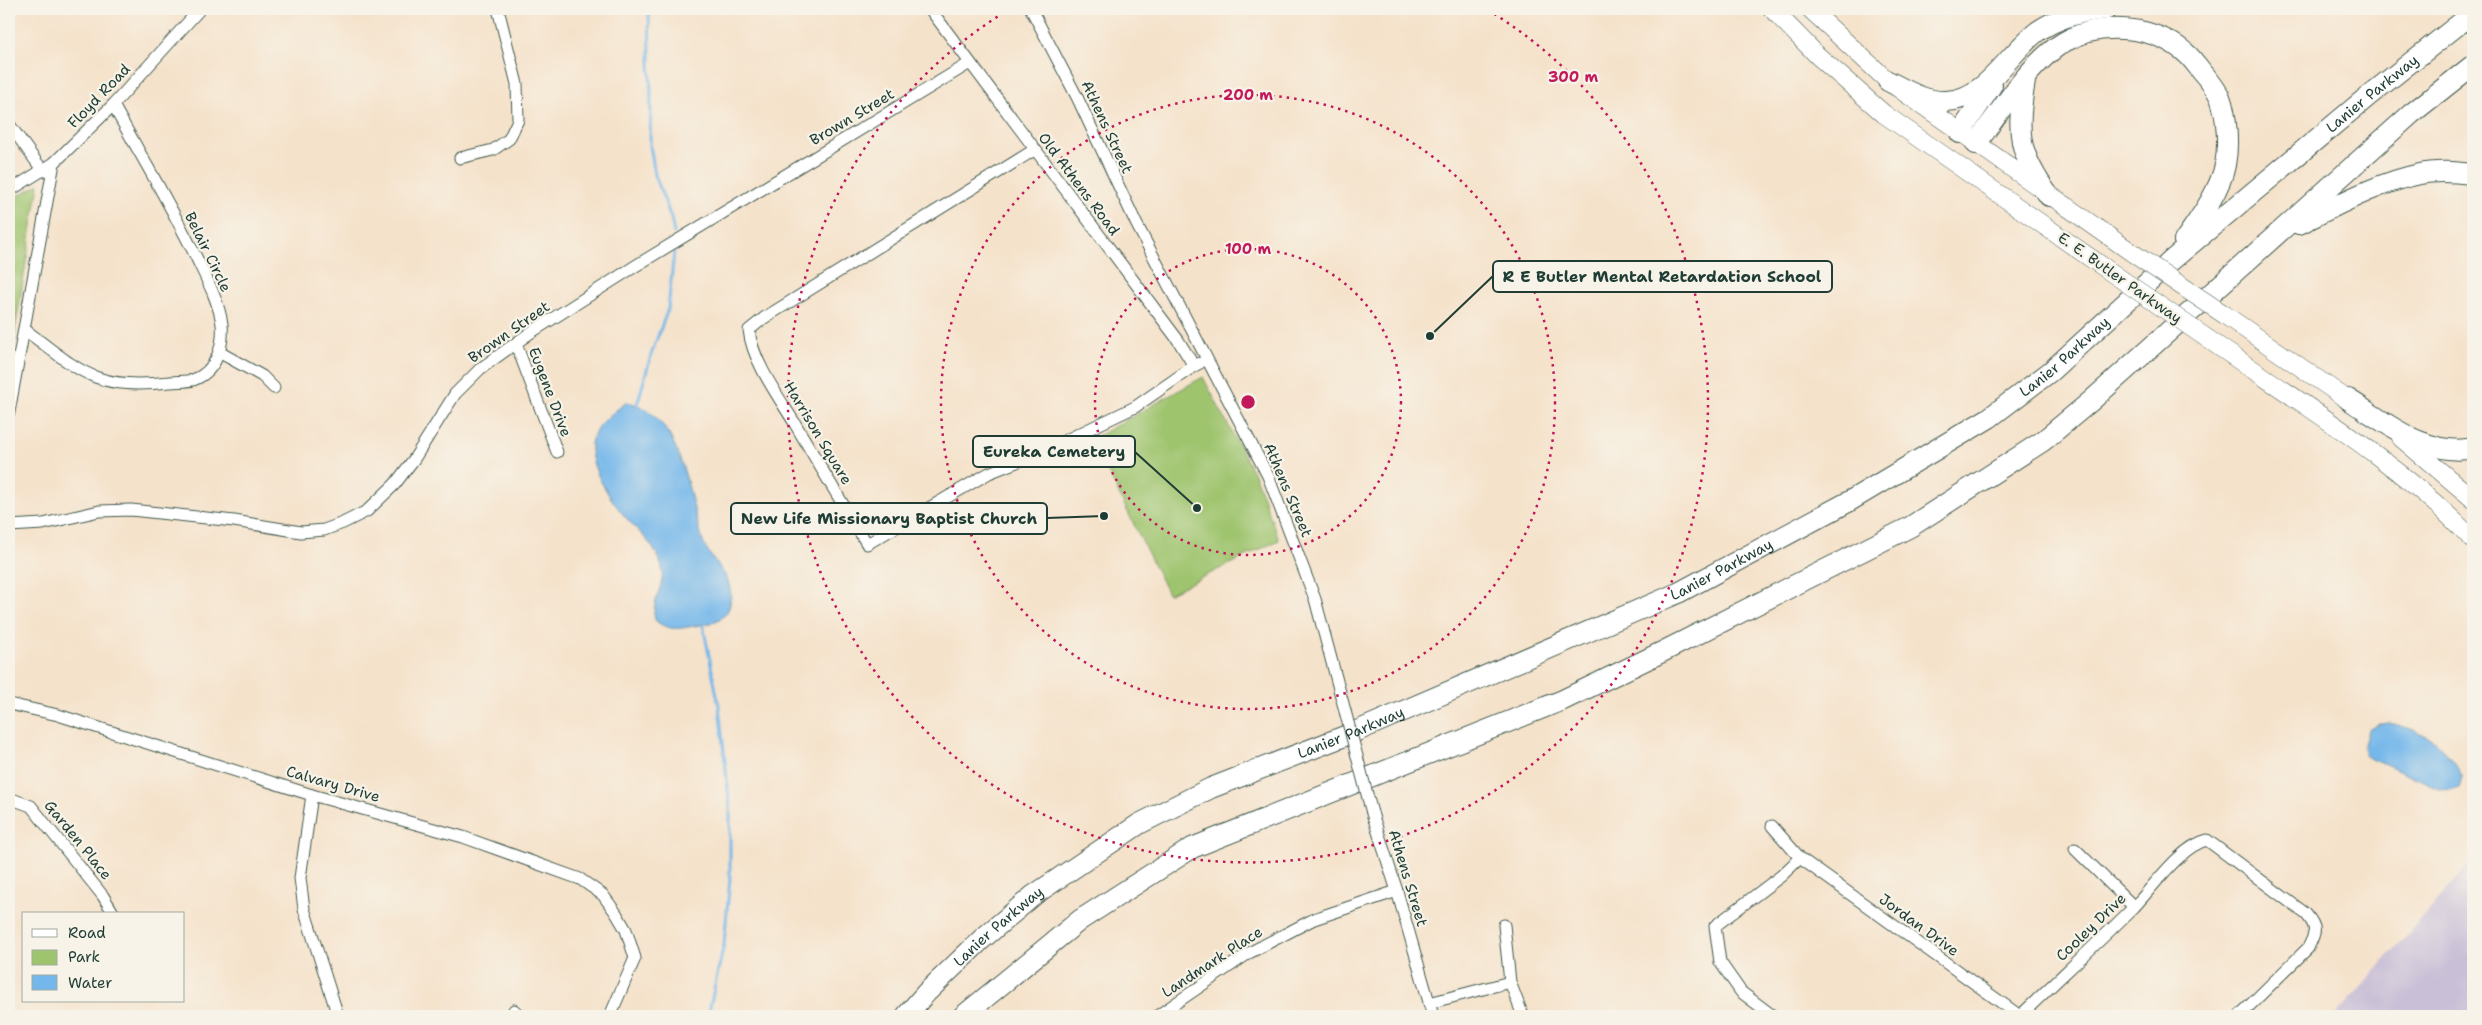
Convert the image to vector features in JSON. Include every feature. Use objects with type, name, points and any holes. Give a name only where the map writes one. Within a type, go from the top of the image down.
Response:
[{"type":"highway","name":"E. E. Butler Parkway","points":[[1772,9],[1854,90],[1959,168],[2404,476],[2473,540]]},
{"type":"highway","name":"E. E. Butler Parkway","points":[[1810,9],[1888,81],[2049,196],[2348,399],[2432,463],[2473,499]]},
{"type":"highway","points":[[1888,81],[1925,98],[1944,102],[1960,100],[1976,92],[2039,31],[2082,12],[2107,9]]},
{"type":"highway","name":"Lanier Parkway","points":[[906,1016],[926,993],[982,939],[1034,895],[1139,824],[1211,788],[1350,734],[1678,593],[1848,502],[1989,418],[2046,376],[2172,260],[2366,98],[2473,13]]},
{"type":"highway","points":[[1944,157],[1968,139],[2044,58],[2065,41],[2080,34],[2108,29],[2143,32],[2167,41],[2188,55],[2207,78],[2219,96],[2225,118],[2225,165],[2202,212],[2172,260]]},
{"type":"highway","points":[[1959,168],[1968,139],[2006,62]]},
{"type":"highway","points":[[963,1016],[1080,920],[1192,848],[1563,700],[1910,527],[2042,441],[2091,401],[2411,114],[2473,65]]},
{"type":"highway","points":[[2026,79],[2020,112],[2023,150],[2030,167],[2049,196]]},
{"type":"highway","points":[[2275,237],[2360,193],[2420,174],[2449,172],[2473,174]]},
{"type":"highway","points":[[2348,399],[2417,441],[2443,448],[2473,448]]},
{"type":"street","name":"Floyd Road","points":[[9,191],[54,163],[113,104],[200,9]]},
{"type":"street","points":[[460,158],[493,150],[509,139],[518,120],[516,84],[498,9]]},
{"type":"street","name":"Old Athens Road","points":[[930,9],[1178,340],[1194,366]]},
{"type":"street","name":"Athens Street","points":[[1031,9],[1077,97],[1136,223],[1268,476],[1294,539],[1316,599],[1372,813],[1433,1016]]},
{"type":"street","name":"Brown Street","points":[[9,526],[43,524],[99,511],[131,510],[234,521],[301,532],[324,530],[366,512],[395,484],[414,459],[455,394],[480,369],[637,265],[970,63]]},
{"type":"street","name":"Belair Circle","points":[[24,329],[87,375],[104,382],[143,385],[193,380],[206,372],[217,358],[222,341],[222,323],[211,288],[113,104]]},
{"type":"street","points":[[9,124],[43,171]]},
{"type":"street","name":"Harrison Square","points":[[1034,150],[764,318],[749,330],[755,353],[776,393],[867,544],[989,473],[1039,453],[1135,407],[1194,366]]},
{"type":"street","points":[[9,412],[54,163]]},
{"type":"street","name":"Eugene Drive","points":[[516,344],[557,452]]},
{"type":"street","points":[[219,352],[262,376],[274,388]]},
{"type":"street","points":[[1194,366],[1208,359]]},
{"type":"street","name":"Calvary Drive","points":[[9,704],[67,717],[312,795],[463,837],[580,879],[603,895],[626,930],[635,958],[610,1016]]},
{"type":"street","points":[[312,795],[300,878],[304,909],[338,1016]]},
{"type":"street","name":"Garden Place","points":[[9,798],[31,806],[103,896],[113,912]]},
{"type":"street","name":"Jordan Drive","points":[[1772,826],[1800,858],[2020,1016]]},
{"type":"street","name":"Cooley Drive","points":[[2020,1016],[2134,907],[2180,857],[2199,842],[2207,840],[2306,914],[2314,924],[2315,935],[2308,948],[2239,1016]]},
{"type":"street","points":[[2075,849],[2134,907]]},
{"type":"street","points":[[1773,1016],[1741,992],[1720,962],[1714,926],[1781,876],[1800,858]]},
{"type":"street","name":"Landmark Place","points":[[1157,1016],[1257,948],[1314,919],[1397,891]]},
{"type":"street","points":[[1504,925],[1510,982],[1523,1016]]},
{"type":"street","points":[[1429,1003],[1510,982]]},
{"type":"shaded area","points":[[2473,863],[2473,1016],[2336,1016],[2469,864]]},
{"type":"green space","points":[[39,184],[11,355],[9,355],[9,201]]},
{"type":"green space","points":[[1203,377],[1255,476],[1279,540],[1168,594],[1092,439]]},
{"type":"water","points":[[627,402],[645,409],[660,422],[671,438],[680,458],[702,539],[710,555],[725,576],[731,593],[728,610],[716,621],[669,628],[655,620],[655,607],[663,574],[660,560],[652,547],[613,502],[600,479],[591,455],[591,444],[597,429],[609,416]]},
{"type":"water","points":[[2388,723],[2424,734],[2440,747],[2463,777],[2460,787],[2447,790],[2441,789],[2365,755],[2363,748],[2368,730],[2379,724]]},
{"type":"waterway","points":[[649,9],[650,145],[655,175],[671,218],[674,233]]},
{"type":"waterway","points":[[637,405],[652,352],[668,309],[674,252]]},
{"type":"waterway","points":[[703,625],[719,706],[730,808],[730,878],[724,944],[708,1016]]},
{"type":"place","name":"R E Butler Mental Retardation School","points":[[1430,336]]},
{"type":"place","name":"Eureka Cemetery","points":[[1197,508]]},
{"type":"place","name":"New Life Missionary Baptist Church","points":[[1104,516]]}]
